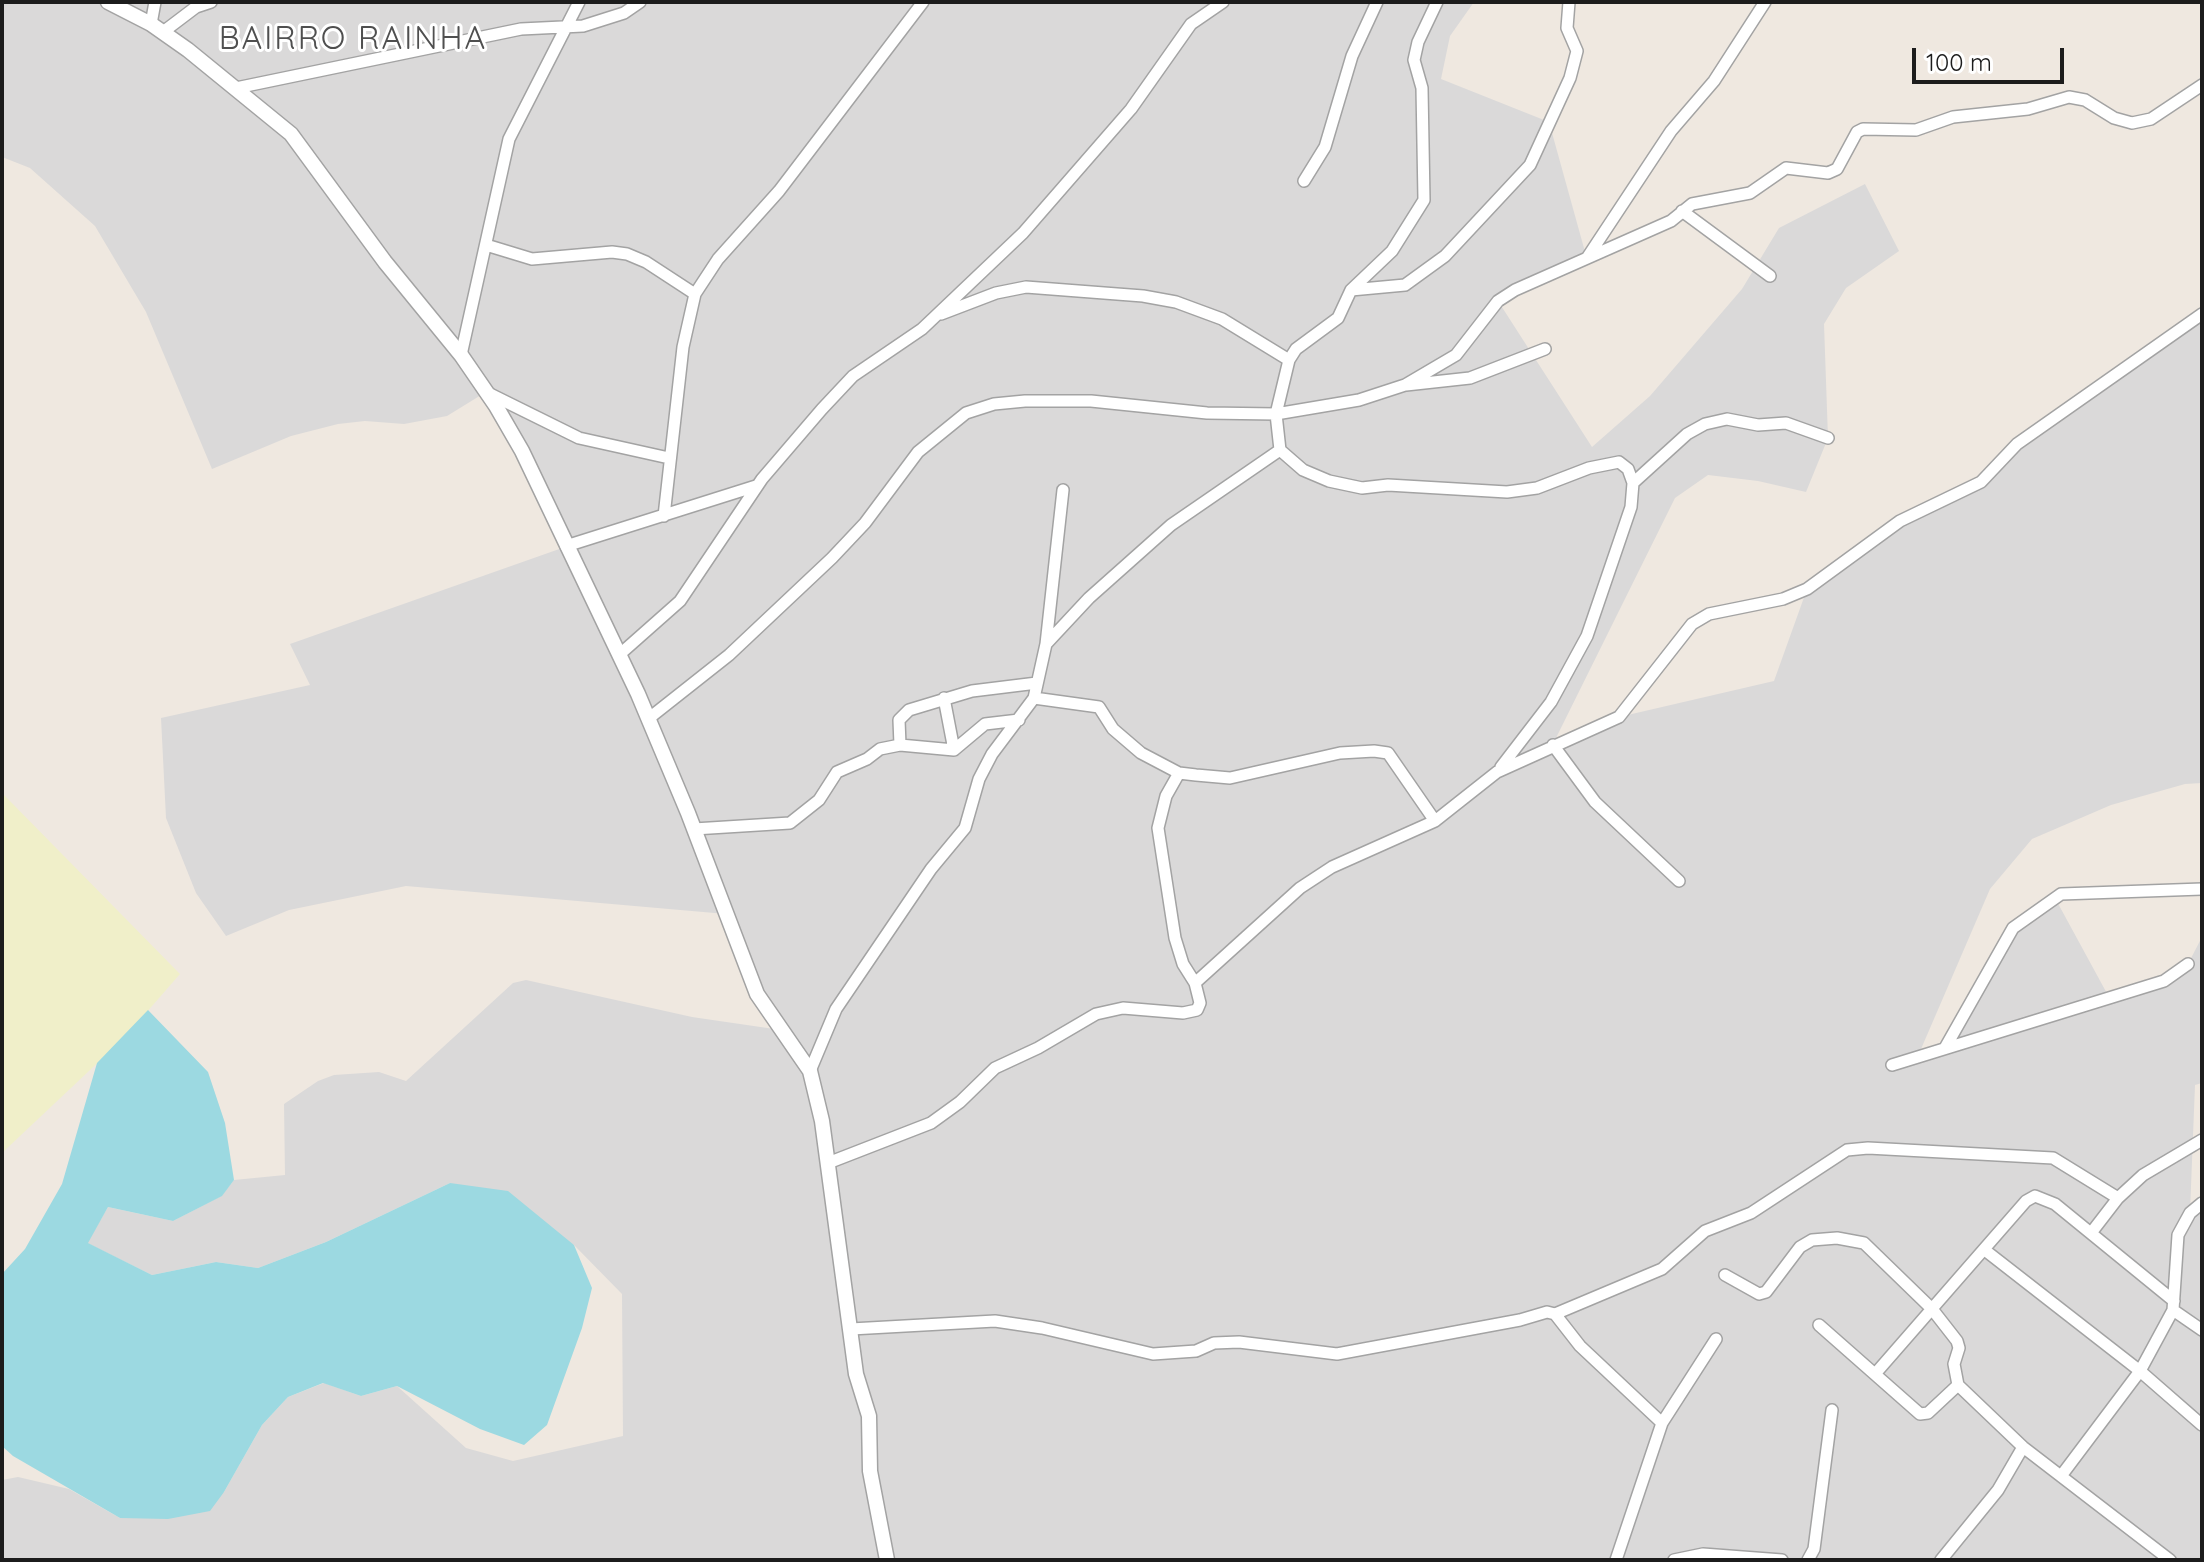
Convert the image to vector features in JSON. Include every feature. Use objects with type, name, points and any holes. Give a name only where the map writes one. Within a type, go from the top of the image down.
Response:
[{"type":"street","points":[[108,2],[157,28],[291,134],[385,262],[461,355],[522,451],[648,719],[757,994],[810,1071],[828,1163],[856,1374],[869,1416],[870,1471],[887,1560]]},
{"type":"street","points":[[155,2],[157,28]]},
{"type":"street","points":[[157,28],[211,2]]},
{"type":"street","points":[[461,355],[509,139],[579,2]]},
{"type":"street","points":[[236,88],[521,29],[541,26],[566,29],[624,13],[640,2]]},
{"type":"street","points":[[664,516],[683,347],[695,294],[718,259],[779,191],[923,2]]},
{"type":"street","points":[[619,655],[680,601],[757,486],[853,376],[937,315],[1023,233],[1131,109],[1191,24],[1223,2]]},
{"type":"street","points":[[1304,181],[1325,147],[1352,56],[1377,2]]},
{"type":"street","points":[[1437,2],[1418,42],[1414,60],[1422,88],[1424,200],[1392,251],[1351,290],[1338,318],[1296,349],[1289,360],[1276,414],[1280,450],[1303,470],[1329,481],[1362,488],[1388,485],[1507,492],[1537,488],[1589,468],[1619,462],[1628,469],[1633,483],[1631,507],[1587,636],[1551,702],[1497,772]]},
{"type":"street","points":[[1351,290],[1405,285],[1445,256],[1530,165],[1570,78],[1577,51],[1567,28],[1569,2]]},
{"type":"street","points":[[1587,259],[1671,131],[1714,81],[1765,2]]},
{"type":"street","points":[[1405,385],[1456,355],[1498,301],[1515,290],[1671,221],[1682,211],[1707,199],[1750,193],[1786,168],[1828,173],[1837,169],[1857,132],[1863,129],[1916,130],[1953,117],[2028,109],[2069,97],[2085,100],[2114,118],[2132,123],[2151,119],[2202,85]]},
{"type":"street","points":[[1682,211],[1770,276]]},
{"type":"street","points":[[486,245],[532,259],[612,252],[627,254],[646,262],[695,294]]},
{"type":"street","points":[[937,315],[996,293],[1026,287],[1143,296],[1176,302],[1222,319],[1289,360]]},
{"type":"street","points":[[1195,983],[1300,888],[1332,867],[1435,821],[1497,772],[1619,717],[1692,624],[1709,614],[1783,599],[1807,589],[1900,521],[1981,482],[2017,444],[2202,314]]},
{"type":"street","points":[[648,719],[729,655],[832,558],[882,502],[918,452],[966,413],[994,404],[1025,401],[1091,401],[1207,413],[1276,414],[1359,400],[1405,385],[1470,378],[1545,349]]},
{"type":"street","points":[[486,392],[579,438],[669,458]]},
{"type":"street","points":[[1633,483],[1687,434],[1705,424],[1727,419],[1758,425],[1786,423],[1828,438]]},
{"type":"street","points":[[1046,644],[1100,587],[1171,525],[1280,450]]},
{"type":"street","points":[[566,546],[757,486]]},
{"type":"street","points":[[810,1071],[836,1009],[931,869],[965,828],[985,767],[1034,698],[1046,644],[1063,490]]},
{"type":"street","points":[[900,745],[899,720],[903,714],[944,698],[998,686],[1037,683]]},
{"type":"street","points":[[944,698],[954,750]]},
{"type":"street","points":[[1034,698],[1099,707],[1124,740],[1141,753],[1179,773],[1230,778],[1340,753],[1374,751],[1393,757],[1435,821]]},
{"type":"street","points":[[694,829],[757,828],[790,823],[819,800],[837,772],[887,746],[954,750],[985,724],[1019,720]]},
{"type":"street","points":[[1553,745],[1595,802],[1679,881]]},
{"type":"street","points":[[828,1163],[885,1144],[931,1123],[960,1102],[995,1068],[1038,1048],[1096,1014],[1123,1008],[1183,1013],[1197,1010],[1200,1003],[1195,983],[1183,964],[1175,938],[1158,828],[1166,796],[1179,773]]},
{"type":"street","points":[[1945,1048],[2013,928],[2061,894],[2202,889]]},
{"type":"street","points":[[1892,1065],[2164,981],[2188,964]]},
{"type":"street","points":[[2091,1233],[2118,1198],[2143,1175],[2202,1140]]},
{"type":"street","points":[[851,1329],[995,1321],[1030,1325],[1153,1354],[1196,1351],[1214,1343],[1239,1342],[1325,1355],[1520,1320],[1547,1312],[1555,1314],[1662,1269],[1705,1231],[1751,1213],[1847,1150],[1868,1148],[2053,1158],[2118,1198]]},
{"type":"street","points":[[1875,1374],[1986,1251],[2026,1201],[2035,1196],[2055,1204],[2202,1330]]},
{"type":"street","points":[[2061,1476],[2140,1371],[2174,1306],[2178,1235],[2190,1213],[2202,1203]]},
{"type":"street","points":[[1725,1275],[1753,1294],[1759,1294],[1766,1292],[1800,1247],[1812,1240],[1853,1239],[1864,1243],[1932,1309],[1957,1341],[1959,1348],[1954,1364],[1958,1385],[2023,1447],[2170,1560]]},
{"type":"street","points":[[1986,1251],[2140,1371],[2202,1425]]},
{"type":"street","points":[[1555,1314],[1580,1346],[1662,1423]]},
{"type":"street","points":[[1819,1325],[1924,1415],[1958,1385]]},
{"type":"street","points":[[1616,1560],[1662,1423],[1716,1339]]},
{"type":"street","points":[[1808,1560],[1814,1549],[1832,1410]]},
{"type":"street","points":[[1941,1560],[1998,1490],[2023,1447]]},
{"type":"street","points":[[1674,1560],[1703,1554],[1782,1560]]},
{"type":"shaded area","points":[[2,2],[1474,2],[1450,36],[1441,79],[1549,122],[1587,259],[1498,301],[1592,447],[1650,396],[1742,289],[1779,228],[1865,184],[1899,251],[1846,288],[1824,324],[1828,438],[1806,492],[1758,481],[1708,475],[1675,498],[1553,744],[1619,717],[1774,681],[1807,589],[1896,524],[1981,482],[2005,455],[2202,314],[2202,783],[2185,784],[2111,805],[2032,839],[1990,889],[1918,1056],[1945,1048],[2013,928],[2055,898],[2110,999],[2164,981],[2188,964],[2202,937],[2202,1083],[2195,1085],[2190,1212],[2202,1212],[2202,1560],[2,1560],[2,1480],[18,1477],[69,1489],[120,1518],[224,1492],[262,1425],[288,1397],[324,1383],[361,1396],[397,1386],[466,1448],[513,1461],[623,1436],[622,1294],[574,1245],[450,1183],[326,1242],[258,1268],[216,1262],[152,1275],[87,1243],[108,1207],[173,1221],[221,1196],[234,1180],[285,1175],[284,1104],[318,1081],[334,1075],[379,1072],[406,1081],[513,983],[526,980],[692,1017],[781,1030],[726,914],[406,886],[289,910],[226,936],[196,893],[166,818],[161,718],[310,685],[290,644],[565,547],[486,392],[447,416],[404,424],[365,421],[338,424],[291,436],[212,469],[146,312],[95,226],[30,168],[2,157]]},
{"type":"green space","points":[[2,793],[180,974],[125,1037],[2,1153]]},
{"type":"water","points":[[148,1010],[208,1072],[225,1123],[234,1180],[222,1196],[173,1221],[108,1207],[88,1243],[152,1275],[216,1262],[258,1268],[326,1242],[450,1183],[508,1191],[574,1245],[592,1288],[582,1328],[547,1425],[524,1445],[480,1429],[397,1386],[361,1396],[323,1383],[288,1397],[262,1425],[210,1511],[168,1519],[120,1518],[13,1456],[2,1446],[2,1274],[25,1249],[62,1184],[97,1063]]},
{"type":"district","name":"BAIRRO RAINHA","points":[[353,39]]}]
